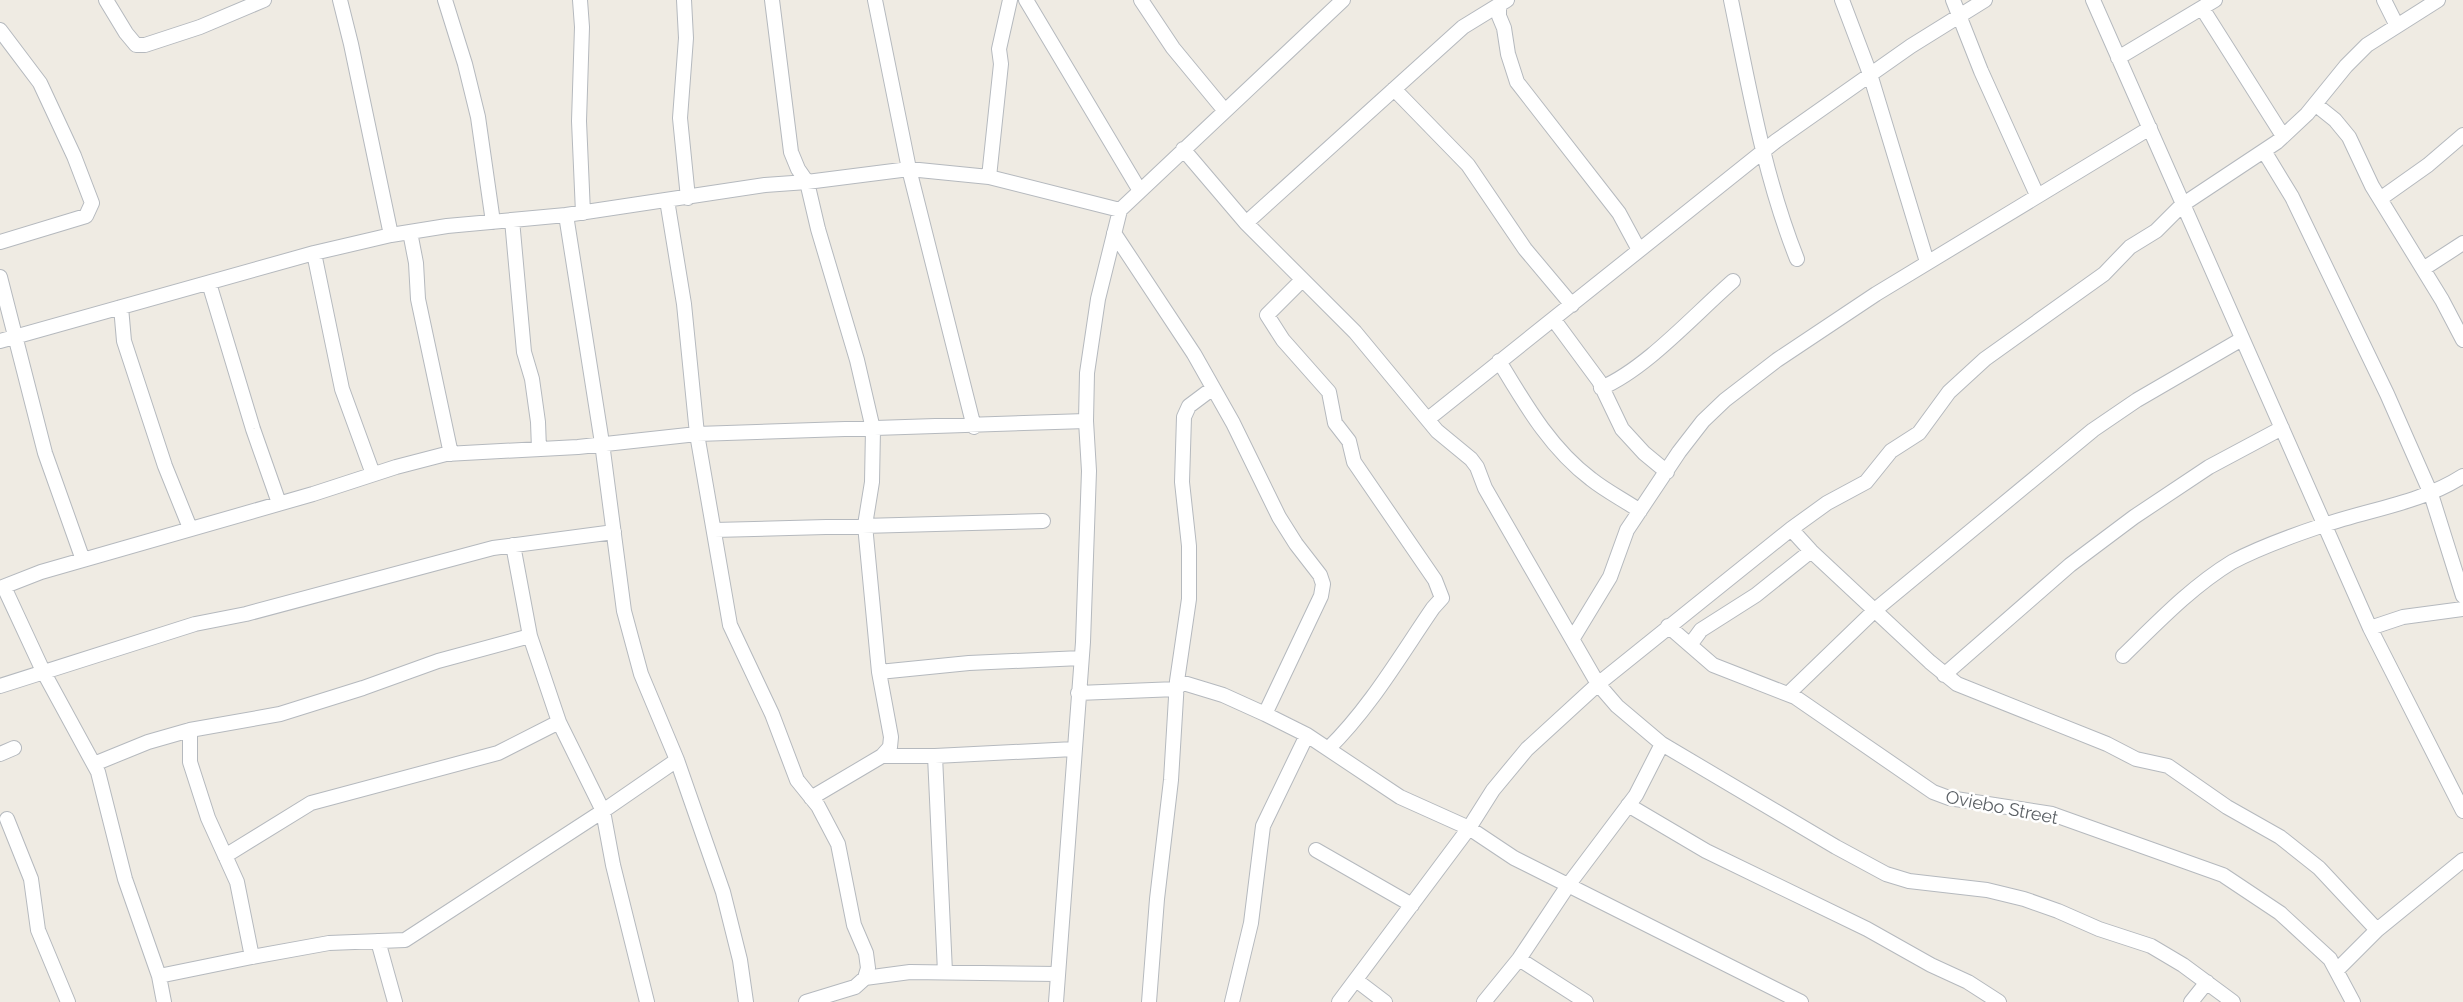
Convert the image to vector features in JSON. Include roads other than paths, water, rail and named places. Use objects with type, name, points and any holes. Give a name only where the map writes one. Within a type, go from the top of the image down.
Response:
[{"type":"street","points":[[106,0],[126,33],[136,44],[145,45],[200,27],[264,0]]},
{"type":"street","points":[[340,0],[391,236]]},
{"type":"street","points":[[445,0],[465,64],[478,117],[493,222]]},
{"type":"street","points":[[580,0],[582,27],[580,121],[583,213]]},
{"type":"street","points":[[684,0],[686,38],[680,118],[688,198]]},
{"type":"street","points":[[772,0],[791,152],[798,169],[807,182],[818,229],[857,360],[873,429],[872,482],[865,525],[878,672],[891,737],[890,747],[882,756],[811,798]]},
{"type":"street","points":[[875,0],[908,169],[974,427]]},
{"type":"street","points":[[989,177],[1001,64],[999,49],[1010,0]]},
{"type":"street","points":[[1026,0],[1140,191]]},
{"type":"street","points":[[1141,0],[1178,55],[1225,110]]},
{"type":"street","points":[[1056,1002],[1081,658],[1089,471],[1086,421],[1087,373],[1098,299],[1120,210],[1343,0]]},
{"type":"street","points":[[1731,0],[1763,151],[1782,220],[1797,259]]},
{"type":"street","points":[[1842,0],[1870,74],[1927,262]]},
{"type":"street","points":[[1952,0],[1981,71],[2038,196]]},
{"type":"street","points":[[1428,419],[1763,151],[1870,74],[1985,0]]},
{"type":"street","points":[[2092,0],[2370,628],[2463,811]]},
{"type":"street","points":[[2384,0],[2396,26]]},
{"type":"street","points":[[1339,1002],[1469,828],[1493,790],[1527,749],[1598,684],[1791,529],[1827,503],[1866,482],[1890,451],[1919,433],[1949,392],[1985,359],[2104,274],[2130,247],[2156,231],[2182,205],[2264,151],[2315,104],[2367,45],[2438,0]]},
{"type":"street","points":[[1503,2],[1499,16],[1517,82],[1618,214],[1639,250]]},
{"type":"street","points":[[1246,223],[1463,27],[1503,2]]},
{"type":"street","points":[[2118,58],[2207,3],[2282,136]]},
{"type":"street","points":[[0,30],[40,82],[74,156],[92,203],[86,216],[0,242]]},
{"type":"street","points":[[1394,89],[1468,165],[1524,249],[1572,305]]},
{"type":"street","points":[[2315,104],[2343,128],[2380,199],[2423,269],[2463,340]]},
{"type":"street","points":[[1573,638],[1610,577],[1627,530],[1703,422],[1725,400],[1777,360],[1927,262],[2150,128]]},
{"type":"street","points":[[2380,199],[2428,165],[2463,135]]},
{"type":"street","points":[[1183,149],[1246,223],[1349,326],[1437,431],[1471,459],[1477,467],[1484,488],[1573,638],[1598,684],[1617,706],[1662,744],[1836,847],[1886,874],[1909,881],[1987,890],[2024,899],[2099,929],[2151,946],[2207,982],[2233,1002]]},
{"type":"street","points":[[2264,151],[2292,197],[2387,394],[2431,494],[2463,596]]},
{"type":"street","points":[[0,342],[314,254],[410,232],[583,213],[765,185],[807,182],[908,169],[989,177],[1120,210]]},
{"type":"street","points":[[667,200],[684,304],[697,434],[730,625],[772,714],[797,780],[811,798],[838,844],[854,925],[866,953],[868,968],[865,978]]},
{"type":"street","points":[[566,215],[602,443],[624,611],[641,674],[677,760],[723,892],[740,960],[746,1002]]},
{"type":"street","points":[[512,220],[524,352],[533,387],[538,422],[539,449]]},
{"type":"street","points":[[410,232],[416,263],[418,299],[452,454]]},
{"type":"street","points":[[1114,233],[1234,423],[1280,517],[1296,544],[1320,575],[1323,584],[1321,596],[1266,714]]},
{"type":"street","points":[[2423,269],[2463,243]]},
{"type":"street","points":[[314,254],[342,388],[373,474]]},
{"type":"street","points":[[0,277],[46,453],[82,560]]},
{"type":"street","points":[[1302,280],[1267,315],[1283,340],[1329,392],[1335,423],[1349,441],[1354,462],[1435,580],[1442,598],[1357,717],[1328,749]]},
{"type":"street","points":[[1601,388],[1618,380],[1640,364],[1733,281]]},
{"type":"street","points":[[209,283],[253,429],[279,503]]},
{"type":"street","points":[[121,307],[126,348],[165,466],[190,528]]},
{"type":"street","points":[[1554,320],[1601,388],[1622,429],[1644,453],[1666,472]]},
{"type":"street","points":[[1788,694],[1875,610],[2093,430],[2137,400],[2242,339]]},
{"type":"street","points":[[1499,361],[1542,430],[1562,452],[1590,479],[1640,511]]},
{"type":"street","points":[[1149,1002],[1177,685],[1189,599],[1189,546],[1182,482],[1184,417],[1189,406],[1213,388]]},
{"type":"street","points":[[164,1002],[159,976],[125,879],[98,772],[43,671],[2,588],[41,572],[373,474],[452,454],[578,447],[697,434],[974,427],[1086,421]]},
{"type":"street","points":[[1944,675],[2070,565],[2134,517],[2209,467],[2282,428]]},
{"type":"street","points":[[2123,656],[2165,614],[2215,573],[2234,561],[2324,525],[2431,494],[2463,476]]},
{"type":"street","points":[[714,530],[1043,521]]},
{"type":"street","points":[[1791,529],[1811,551],[1944,675],[1957,684],[2107,744],[2136,759],[2168,766],[2227,807],[2280,837],[2293,847],[2319,868],[2377,930]]},
{"type":"street","points":[[0,686],[195,624],[246,614],[493,548],[614,532]]},
{"type":"street","points":[[513,545],[530,636],[559,722],[603,811],[613,866],[647,1002]]},
{"type":"street","points":[[1690,646],[1701,630],[1756,595],[1811,551]]},
{"type":"street","points":[[2370,628],[2403,617],[2463,609]]},
{"type":"street","name":"Oviebo Street","points":[[1668,626],[1713,665],[1788,694],[1933,792],[1949,798],[2052,814],[2223,875],[2280,913],[2330,960],[2353,1002]]},
{"type":"street","points":[[94,764],[148,742],[190,730],[280,714],[438,661],[530,636]]},
{"type":"street","points":[[878,672],[969,663],[1081,658]]},
{"type":"street","points":[[1078,693],[1177,685],[1223,695],[1307,735],[1400,797],[1469,828],[1514,858],[1801,1002]]},
{"type":"street","points":[[225,856],[311,803],[498,753],[559,722]]},
{"type":"street","points":[[190,730],[190,762],[208,818],[237,882],[252,957]]},
{"type":"street","points":[[1232,1002],[1252,923],[1263,826],[1307,735]]},
{"type":"street","points":[[1484,1002],[1519,959],[1569,884],[1628,806],[1642,784],[1662,744]]},
{"type":"street","points":[[0,754],[14,748]]},
{"type":"street","points":[[882,756],[935,756],[1074,749]]},
{"type":"street","points":[[935,756],[945,972]]},
{"type":"street","points":[[159,976],[329,943],[405,940],[603,811],[677,760]]},
{"type":"street","points":[[1628,806],[1706,851],[1867,929],[1931,965],[1968,982],[1999,1002]]},
{"type":"street","points":[[7,818],[31,879],[38,930],[68,1002]]},
{"type":"street","points":[[1316,850],[1412,905]]},
{"type":"street","points":[[2337,970],[2377,930],[2463,860]]},
{"type":"street","points":[[378,941],[395,1002]]},
{"type":"street","points":[[1519,959],[1586,1002]]},
{"type":"street","points":[[806,1002],[855,986],[865,978],[910,972],[1057,974]]},
{"type":"street","points":[[1356,980],[1385,1002]]},
{"type":"street","points":[[2191,1002],[2207,982]]}]
